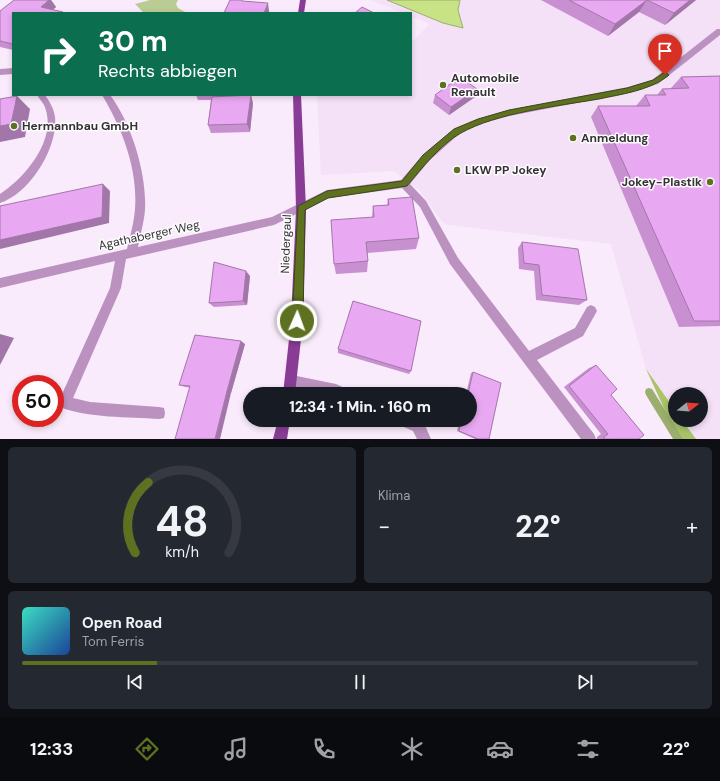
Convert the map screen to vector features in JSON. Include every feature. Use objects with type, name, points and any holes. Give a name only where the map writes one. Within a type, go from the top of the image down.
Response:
[{"type":"main road","points":[[301,12],[303,0]]},
{"type":"main road","name":"Niedergaul","points":[[291,387],[297,321],[301,208],[297,96]]},
{"type":"main road","points":[[280,439],[283,427]]},
{"type":"street","points":[[589,439],[454,261],[423,204],[404,184],[426,158],[457,131],[481,121],[509,113],[582,100],[628,90],[655,82],[720,31]]},
{"type":"street","points":[[0,199],[21,184],[32,172],[45,147],[51,122],[51,113],[48,105],[42,96]]},
{"type":"street","points":[[107,96],[125,129],[138,178],[140,204],[115,288],[64,403],[90,408],[159,413]]},
{"type":"street","name":"Agathaberger Weg","points":[[0,283],[274,221],[327,194],[404,184]]},
{"type":"street","points":[[528,358],[579,332],[591,311]]},
{"type":"street","points":[[292,381],[321,387]]},
{"type":"street","points":[[418,427],[424,439]]},
{"type":"shaded area","points":[[150,0],[178,0],[176,4],[178,8],[185,12],[143,12],[135,4]]},
{"type":"shaded area","name":"Jokey-Plastik","points":[[371,0],[720,0],[720,439],[696,439],[687,427],[708,427],[708,387],[668,387],[668,400],[646,369],[611,244],[449,225],[442,222],[420,191],[394,171],[321,175],[317,96],[412,96],[412,42],[430,24],[412,16],[412,12],[401,12]]},
{"type":"shaded area","points":[[387,0],[460,0],[458,10],[463,28],[443,23]]},
{"type":"shaded area","points":[[646,369],[668,400],[668,417]]},
{"type":"shaded area","points":[[673,427],[687,427],[696,439],[678,439]]},
{"type":"building","points":[[14,0],[49,0],[41,7],[63,12],[12,12],[12,44],[0,41],[0,11]]},
{"type":"building","points":[[230,0],[268,3],[264,12],[224,12]]},
{"type":"building","points":[[569,0],[647,0],[615,24]]},
{"type":"building","points":[[647,0],[690,0],[674,13]]},
{"type":"building","points":[[362,7],[372,12],[356,12]]},
{"type":"building","points":[[720,76],[720,321],[694,321],[598,106],[650,106],[645,95],[666,95],[662,89],[689,88],[681,77]]},
{"type":"building","points":[[460,77],[477,89],[451,107],[435,95]]},
{"type":"building","points":[[17,96],[11,124],[0,126],[0,99]]},
{"type":"building","points":[[251,96],[247,124],[208,125],[212,97]]},
{"type":"building","points":[[103,184],[102,217],[0,240],[0,206]]},
{"type":"building","points":[[412,197],[419,238],[366,242],[368,261],[334,264],[331,220],[374,217],[373,206],[389,205],[388,199]]},
{"type":"building","points":[[522,242],[578,249],[587,300],[542,295],[539,265],[524,263]]},
{"type":"building","points":[[214,262],[246,271],[243,301],[209,303]]},
{"type":"building","points":[[353,301],[421,321],[411,371],[338,349]]},
{"type":"building","points":[[195,335],[241,341],[215,439],[175,439],[190,386],[179,385]]},
{"type":"building","points":[[596,365],[617,389],[611,395],[644,435],[639,439],[604,439],[604,437],[608,434],[569,386]]},
{"type":"building","points":[[473,372],[501,383],[489,439],[478,439],[459,431],[460,427],[477,427],[477,387],[470,387]]},
{"type":"waterway","points":[[649,392],[678,439]]},
{"type":"place","name":"Automobile Renault","points":[[443,85]]},
{"type":"place","name":"Hermannbau GmbH","points":[[14,126]]},
{"type":"place","name":"Anmeldung","points":[[573,138]]},
{"type":"place","name":"LKW PP Jokey","points":[[457,170]]},
{"type":"place","name":"Jokey-Plastik","points":[[710,182]]},
{"type":"route","points":[[297,321],[301,208],[327,194],[404,184],[426,158],[457,131],[481,121],[509,113],[628,90],[655,82],[665,75]]}]
